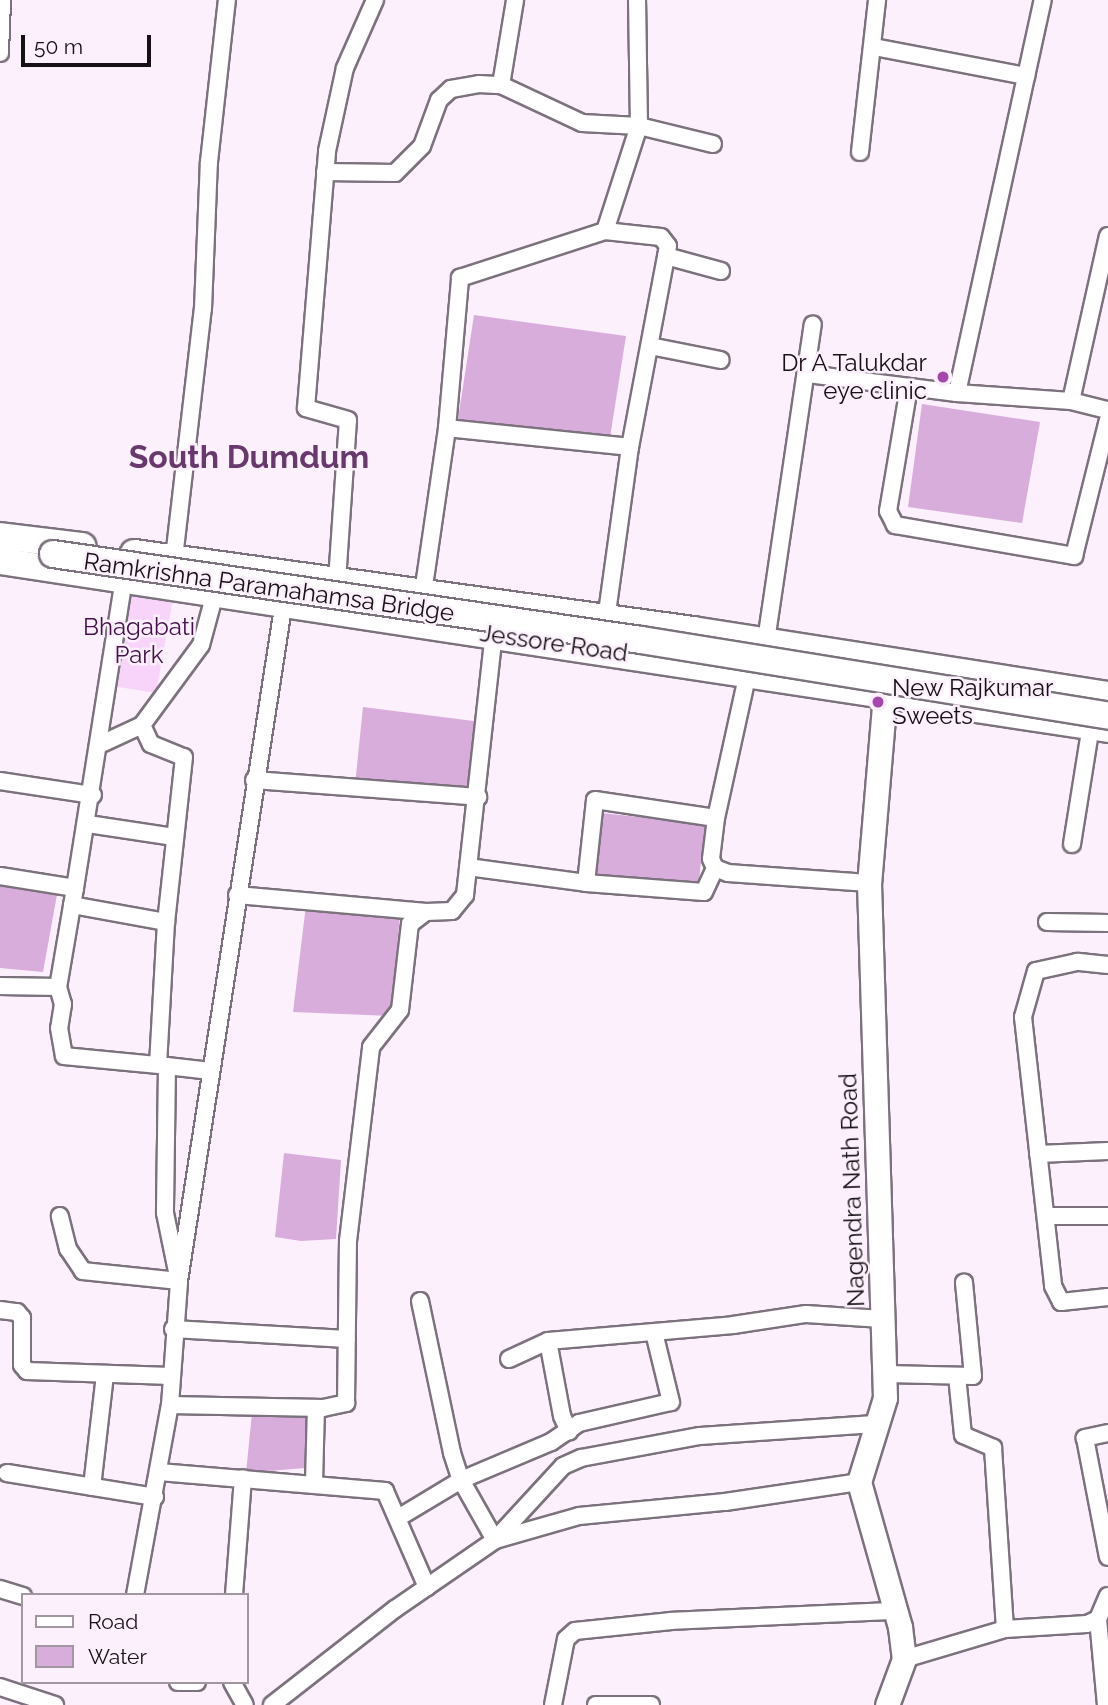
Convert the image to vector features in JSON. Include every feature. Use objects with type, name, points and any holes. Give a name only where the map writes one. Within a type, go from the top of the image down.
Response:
[{"type":"main road","name":"Jessore Road","points":[[0,536],[28,552],[124,579],[284,601],[885,694],[1102,724]]},
{"type":"main road","name":"Jessore Road","points":[[0,561],[28,552],[174,558],[766,641],[877,662],[1108,695]]},
{"type":"main road","name":"Ramkrishna Paramahamsa Bridge","points":[[28,552],[641,640],[1102,724]]},
{"type":"street","points":[[0,52],[2,0]]},
{"type":"street","points":[[174,558],[203,309],[209,162],[227,0]]},
{"type":"street","points":[[337,580],[348,420],[306,408],[325,173],[345,68],[375,0]]},
{"type":"street","points":[[501,85],[515,0]]},
{"type":"street","points":[[605,231],[630,142],[639,126],[636,0]]},
{"type":"street","points":[[860,152],[874,47],[877,0]]},
{"type":"street","points":[[957,393],[1043,0]]},
{"type":"street","points":[[874,47],[1026,76]]},
{"type":"street","points":[[325,173],[395,173],[422,146],[439,100],[451,89],[501,85],[582,123],[639,126],[713,144]]},
{"type":"street","points":[[423,593],[447,428],[460,278],[605,231],[661,237],[668,246],[630,447],[606,619]]},
{"type":"street","points":[[1071,401],[1108,236]]},
{"type":"street","points":[[666,256],[721,271]]},
{"type":"street","points":[[813,324],[808,374],[766,641],[746,673],[716,818],[711,859],[715,868],[728,873],[869,883]]},
{"type":"street","points":[[650,346],[721,360]]},
{"type":"street","points":[[808,374],[957,393],[1071,401],[1108,410]]},
{"type":"street","points":[[909,387],[888,511],[895,525],[1074,556],[1108,421]]},
{"type":"street","points":[[447,428],[630,447]]},
{"type":"street","points":[[124,579],[93,794],[58,987],[63,1004],[59,1028],[64,1056],[120,1064],[163,1064],[211,1071]]},
{"type":"street","points":[[99,745],[142,725],[201,645],[215,593]]},
{"type":"street","points":[[135,1593],[170,1405],[173,1329],[179,1281],[254,780],[284,601]]},
{"type":"street","points":[[237,895],[426,912],[459,906],[465,895],[478,797],[494,634]]},
{"type":"street","name":"Nagendra Nath Road","points":[[859,1482],[875,1424],[886,1398],[869,883],[885,694],[877,662]]},
{"type":"street","points":[[1072,844],[1102,724]]},
{"type":"street","points":[[142,725],[151,744],[184,757],[166,922],[163,1064],[165,1213],[179,1281]]},
{"type":"street","points":[[254,780],[478,797]]},
{"type":"street","points":[[0,781],[93,794]]},
{"type":"street","points":[[586,883],[595,800],[716,818]]},
{"type":"street","points":[[88,824],[174,837]]},
{"type":"street","points":[[468,867],[586,883],[704,892],[715,868]]},
{"type":"street","points":[[0,876],[75,888]]},
{"type":"street","points":[[72,905],[166,922]]},
{"type":"street","points":[[170,1405],[316,1408],[346,1404],[348,1241],[371,1047],[400,1010],[410,925],[426,912]]},
{"type":"street","points":[[1047,922],[1108,923]]},
{"type":"street","points":[[1108,965],[1077,962],[1036,971],[1023,1017],[1023,1037],[1057,1299],[1108,1297]]},
{"type":"street","points":[[0,986],[58,987]]},
{"type":"street","points":[[1038,1154],[1108,1151]]},
{"type":"street","points":[[60,1216],[68,1249],[83,1271],[179,1281]]},
{"type":"street","points":[[1046,1216],[1108,1216]]},
{"type":"street","points":[[886,1374],[972,1376],[964,1282]]},
{"type":"street","points":[[419,1301],[461,1479],[495,1540]]},
{"type":"street","points":[[0,1310],[17,1312],[22,1318],[22,1365],[27,1371],[171,1376]]},
{"type":"street","points":[[509,1359],[548,1341],[806,1314],[882,1319]]},
{"type":"street","points":[[173,1329],[346,1339]]},
{"type":"street","points":[[398,1518],[461,1479],[590,1419],[671,1402],[654,1332]]},
{"type":"street","points":[[548,1341],[562,1416],[569,1431]]},
{"type":"street","points":[[92,1486],[105,1375]]},
{"type":"street","points":[[957,1376],[963,1435],[993,1448],[1005,1629]]},
{"type":"street","points":[[314,1483],[316,1408]]},
{"type":"street","points":[[276,1704],[427,1587],[495,1540],[563,1466],[581,1458],[700,1436],[875,1424]]},
{"type":"street","points":[[1108,1433],[1085,1438],[1108,1557]]},
{"type":"street","points":[[7,1472],[155,1497]]},
{"type":"street","points":[[159,1472],[386,1491],[427,1587]]},
{"type":"street","points":[[234,1593],[243,1478]]},
{"type":"street","points":[[495,1540],[579,1516],[725,1502],[859,1482],[894,1611],[904,1659],[887,1705]]},
{"type":"street","points":[[0,1589],[21,1595]]},
{"type":"street","points":[[1106,1705],[1098,1619],[1108,1597]]},
{"type":"street","points":[[553,1705],[566,1639],[575,1631],[671,1621],[894,1611]]},
{"type":"street","points":[[904,1659],[1005,1629],[1087,1624],[1098,1619]]},
{"type":"street","points":[[233,1684],[245,1705]]},
{"type":"street","points":[[0,1687],[55,1705]]},
{"type":"street","points":[[596,1705],[652,1705]]},
{"type":"green space","name":"Bhagabati Park","points":[[128,580],[175,587],[156,693],[112,686]]},
{"type":"water","points":[[474,315],[626,336],[609,444],[458,419]]},
{"type":"water","points":[[922,404],[1040,422],[1022,523],[908,507]]},
{"type":"water","points":[[363,707],[474,721],[473,780],[460,793],[355,785]]},
{"type":"water","points":[[601,813],[705,824],[698,890],[594,882]]},
{"type":"water","points":[[0,881],[58,889],[43,972],[0,968]]},
{"type":"water","points":[[306,905],[400,914],[391,1016],[293,1012]]},
{"type":"water","points":[[284,1153],[341,1160],[336,1239],[301,1241],[275,1237]]},
{"type":"water","points":[[252,1413],[308,1413],[305,1468],[246,1473]]},
{"type":"place","name":"Dr A Talukdar eye clinic","points":[[943,377]]},
{"type":"place","name":"New Rajkumar Sweets","points":[[878,702]]},
{"type":"district","name":"South Dumdum","points":[[249,457]]}]
